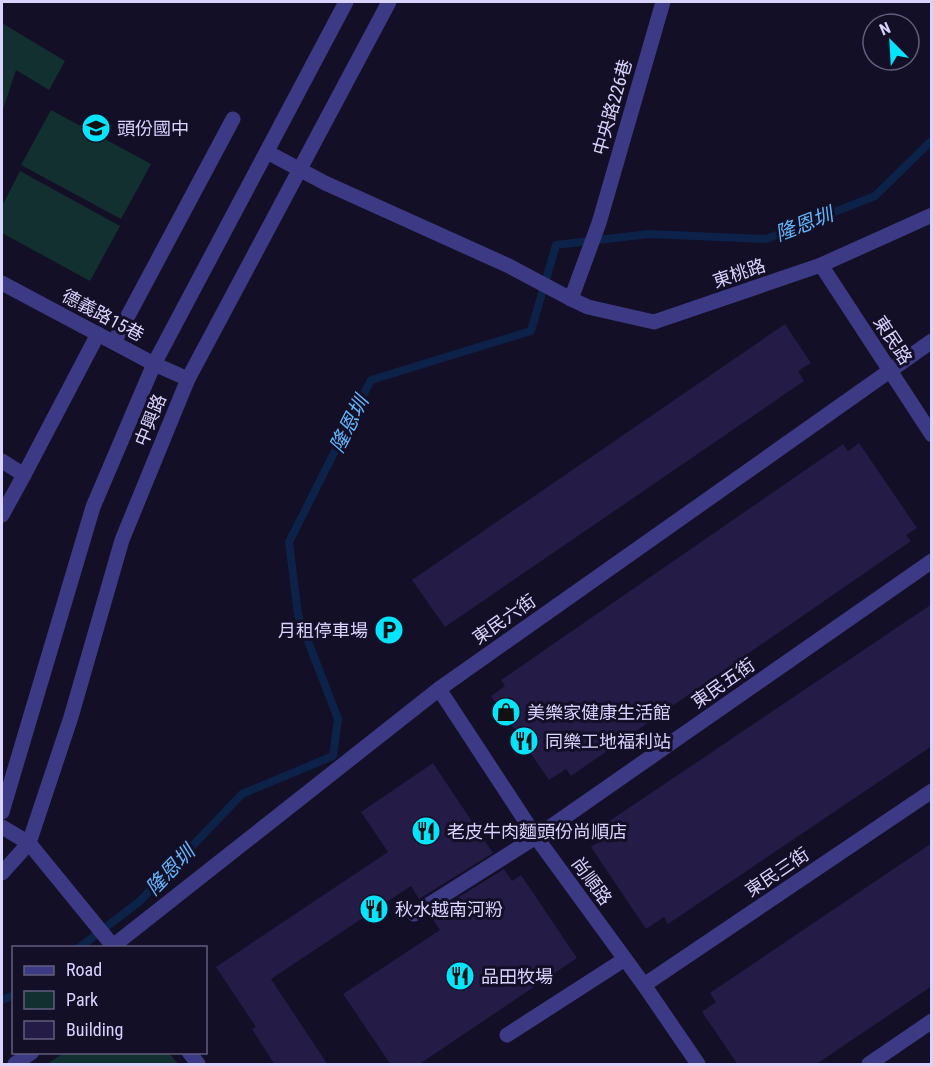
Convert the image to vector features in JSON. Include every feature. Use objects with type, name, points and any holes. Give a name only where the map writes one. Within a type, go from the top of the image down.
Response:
[{"type":"street","name":"中興路","points":[[2,812],[93,507],[154,364],[346,2]]},
{"type":"street","name":"中興路","points":[[2,873],[29,843],[71,717],[122,540],[188,379],[389,2]]},
{"type":"street","name":"中央路226巷","points":[[570,299],[599,223],[663,2]]},
{"type":"street","points":[[114,342],[232,119]]},
{"type":"street","points":[[267,152],[301,170]]},
{"type":"street","name":"東桃路","points":[[301,170],[509,266],[570,299],[588,306],[654,322],[822,265],[932,215]]},
{"type":"street","name":"東民路","points":[[822,265],[932,435]]},
{"type":"street","name":"德義路15巷","points":[[2,283],[154,364],[188,379]]},
{"type":"street","points":[[2,515],[98,334]]},
{"type":"street","name":"東民六街","points":[[112,944],[439,689],[932,341]]},
{"type":"street","points":[[2,461],[24,475]]},
{"type":"street","name":"東民五街","points":[[414,914],[536,837],[932,561]]},
{"type":"street","name":"尚順路","points":[[439,689],[536,837],[644,985],[698,1065]]},
{"type":"street","name":"東民三街","points":[[644,985],[932,791]]},
{"type":"street","points":[[2,827],[29,843],[112,944]]},
{"type":"street","points":[[507,1035],[625,959]]},
{"type":"street","points":[[869,1065],[932,1021]]},
{"type":"street","points":[[15,1065],[31,1054]]},
{"type":"green space","points":[[2,23],[65,61],[49,90],[16,70],[2,112]]},
{"type":"green space","points":[[51,110],[151,164],[121,219],[21,165]]},
{"type":"green space","points":[[20,171],[120,226],[90,281],[2,233],[2,206]]},
{"type":"green space","points":[[62,1054],[170,1054],[178,1064],[47,1064]]},
{"type":"building","points":[[785,324],[811,363],[798,371],[804,381],[445,627],[412,580]]},
{"type":"building","points":[[859,443],[917,528],[906,535],[911,541],[571,776],[566,769],[549,780],[491,696],[505,686],[501,680],[843,444],[848,451]]},
{"type":"building","points":[[932,604],[932,746],[668,924],[664,917],[646,929],[591,847],[605,838],[599,828]]},
{"type":"building","points":[[433,763],[493,853],[419,899],[411,886],[271,979],[328,1065],[275,1065],[252,1029],[256,1027],[216,967],[388,852],[361,812]]},
{"type":"building","points":[[932,843],[932,986],[815,1065],[738,1065],[702,1012],[716,1002],[710,993]]},
{"type":"building","name":"品田牧場","points":[[504,869],[512,881],[521,875],[577,958],[418,1065],[391,1065],[343,994],[440,930],[430,915]]},
{"type":"waterway","name":"隆恩圳","points":[[82,946],[140,901],[242,794],[333,756],[338,719],[298,615],[289,542],[371,380],[531,331],[556,245],[649,234],[766,239],[875,196],[932,140]]},
{"type":"waterway","name":"隆恩圳","points":[[2,1000],[12,996]]},
{"type":"place","name":"頭份國中","points":[[96,128]]},
{"type":"place","name":"月租停車場","points":[[389,630]]},
{"type":"place","name":"美樂家健康生活館","points":[[506,712]]},
{"type":"place","name":"同樂工地福利站","points":[[524,741]]},
{"type":"place","name":"老皮牛肉麵頭份尚順店","points":[[426,831]]},
{"type":"place","name":"秋水越南河粉","points":[[374,909]]},
{"type":"place","name":"品田牧場","points":[[460,976]]}]
